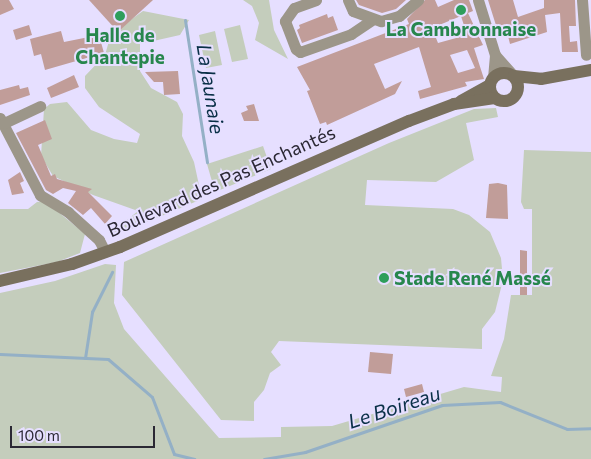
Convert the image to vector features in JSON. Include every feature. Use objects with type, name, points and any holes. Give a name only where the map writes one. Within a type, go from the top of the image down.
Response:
[{"type":"main road","name":"Boulevard des Pas Enchantés","points":[[0,281],[105,252],[374,135],[454,104],[492,81],[503,72],[541,79],[591,70]]},
{"type":"main road","points":[[513,75],[519,86],[517,94]]},
{"type":"main road","name":"Boulevard des Pas Enchantés","points":[[454,104],[495,98],[505,101],[541,79]]},
{"type":"main road","points":[[492,81],[495,98]]},
{"type":"street","points":[[316,0],[294,8],[285,21],[296,49],[300,52],[351,34],[373,19]]},
{"type":"street","points":[[348,0],[353,12],[381,21],[399,16],[418,0]]},
{"type":"street","points":[[478,0],[495,55],[492,81]]},
{"type":"street","points":[[582,0],[586,55]]},
{"type":"street","points":[[495,55],[513,75]]},
{"type":"street","points":[[40,106],[2,121],[13,146],[40,195],[68,212],[99,240],[105,252]]},
{"type":"green space","points":[[243,0],[269,0],[274,30],[288,59],[255,40],[259,23],[252,6]]},
{"type":"green space","points":[[143,11],[189,20],[180,35],[140,44],[140,71],[151,88],[177,102],[183,114],[182,136],[194,162],[202,199],[126,231],[111,233],[138,211],[93,195],[53,176],[41,156],[44,109],[50,104],[67,102],[91,130],[114,139],[137,143],[140,134],[99,107],[85,88],[85,76],[105,55],[111,34]]},
{"type":"green space","points":[[240,25],[248,59],[232,62],[224,29]]},
{"type":"green space","points":[[215,31],[222,65],[206,68],[199,35]]},
{"type":"green space","points":[[496,108],[498,117],[466,123],[474,160],[436,182],[367,180],[365,205],[453,209],[469,215],[490,232],[501,258],[503,280],[495,312],[482,329],[482,349],[279,341],[271,352],[281,365],[270,373],[264,390],[254,402],[254,421],[221,420],[122,295],[124,262],[389,143],[474,109]]},
{"type":"green space","points":[[263,146],[271,169],[215,192],[207,164]]},
{"type":"green space","points":[[524,150],[591,152],[591,459],[0,459],[0,293],[55,281],[105,264],[116,265],[114,303],[124,329],[219,438],[281,437],[281,427],[332,426],[464,387],[501,392],[502,377],[491,376],[504,339],[511,295],[532,295],[532,209],[524,209],[521,202]]},
{"type":"green space","points":[[45,201],[85,234],[80,253],[57,262],[0,273],[0,209],[28,209],[37,202]]},
{"type":"building","points":[[0,0],[9,0],[14,9],[0,15]]},
{"type":"building","name":"Halle de Chantepie","points":[[89,0],[153,0],[118,32]]},
{"type":"building","points":[[356,0],[406,0],[396,9],[382,13],[359,5]]},
{"type":"building","points":[[425,0],[435,0],[438,7],[454,0],[469,0],[473,11],[468,13],[483,45],[474,48],[484,79],[465,82],[467,86],[420,99],[418,91],[431,87],[419,47],[374,64],[385,89],[402,81],[395,94],[327,125],[326,122],[320,124],[307,91],[310,90],[297,67],[409,24],[407,19]],"holes":[[[461,16],[467,35],[438,43],[432,28]],[[467,50],[475,68],[458,73],[450,55]]]},
{"type":"building","points":[[488,0],[513,0],[518,17],[544,8],[544,0],[575,0],[576,26],[569,26],[570,42],[577,41],[578,52],[562,52],[560,13],[545,15],[547,32],[510,44],[508,36],[500,38]]},
{"type":"building","points":[[327,14],[328,18],[333,16],[338,30],[302,43],[297,30],[300,28],[299,25]]},
{"type":"building","points":[[29,25],[32,35],[16,40],[13,30]]},
{"type":"building","points":[[61,31],[64,42],[99,35],[104,53],[45,70],[41,54],[34,56],[30,39]]},
{"type":"building","points":[[178,71],[180,94],[164,95],[163,82],[154,82],[145,72]]},
{"type":"building","points":[[74,75],[79,87],[51,98],[47,88]]},
{"type":"building","points":[[19,85],[20,89],[28,87],[30,95],[0,105],[0,90]]},
{"type":"building","points":[[254,104],[259,121],[244,121],[241,113],[248,110],[246,106]]},
{"type":"building","points":[[45,120],[52,139],[38,145],[51,176],[55,174],[57,179],[92,189],[88,192],[112,216],[105,224],[91,208],[83,215],[68,203],[76,191],[63,188],[53,194],[46,190],[16,133]]},
{"type":"building","points":[[20,172],[24,181],[20,183],[24,193],[12,195],[8,180]]},
{"type":"building","points":[[489,184],[507,185],[508,219],[486,218]]},
{"type":"building","points":[[520,250],[527,251],[527,295],[520,295]]},
{"type":"building","points":[[370,352],[393,354],[391,374],[368,372]]},
{"type":"building","points":[[422,384],[424,392],[406,397],[404,389]]},
{"type":"waterway","name":"La Jaunaie","points":[[185,20],[207,162]]},
{"type":"waterway","name":"La Jaunaie","points":[[85,358],[92,312],[112,272]]},
{"type":"waterway","name":"Le Boireau","points":[[0,354],[108,359],[152,397],[174,454],[194,459]]},
{"type":"waterway","name":"Le Boireau","points":[[264,459],[305,452],[442,405],[500,402],[567,429],[591,428]]},
{"type":"place","name":"La Cambronnaise","points":[[461,10]]},
{"type":"place","name":"Halle de Chantepie","points":[[120,16]]},
{"type":"place","name":"Stade René Massé","points":[[384,278]]}]
